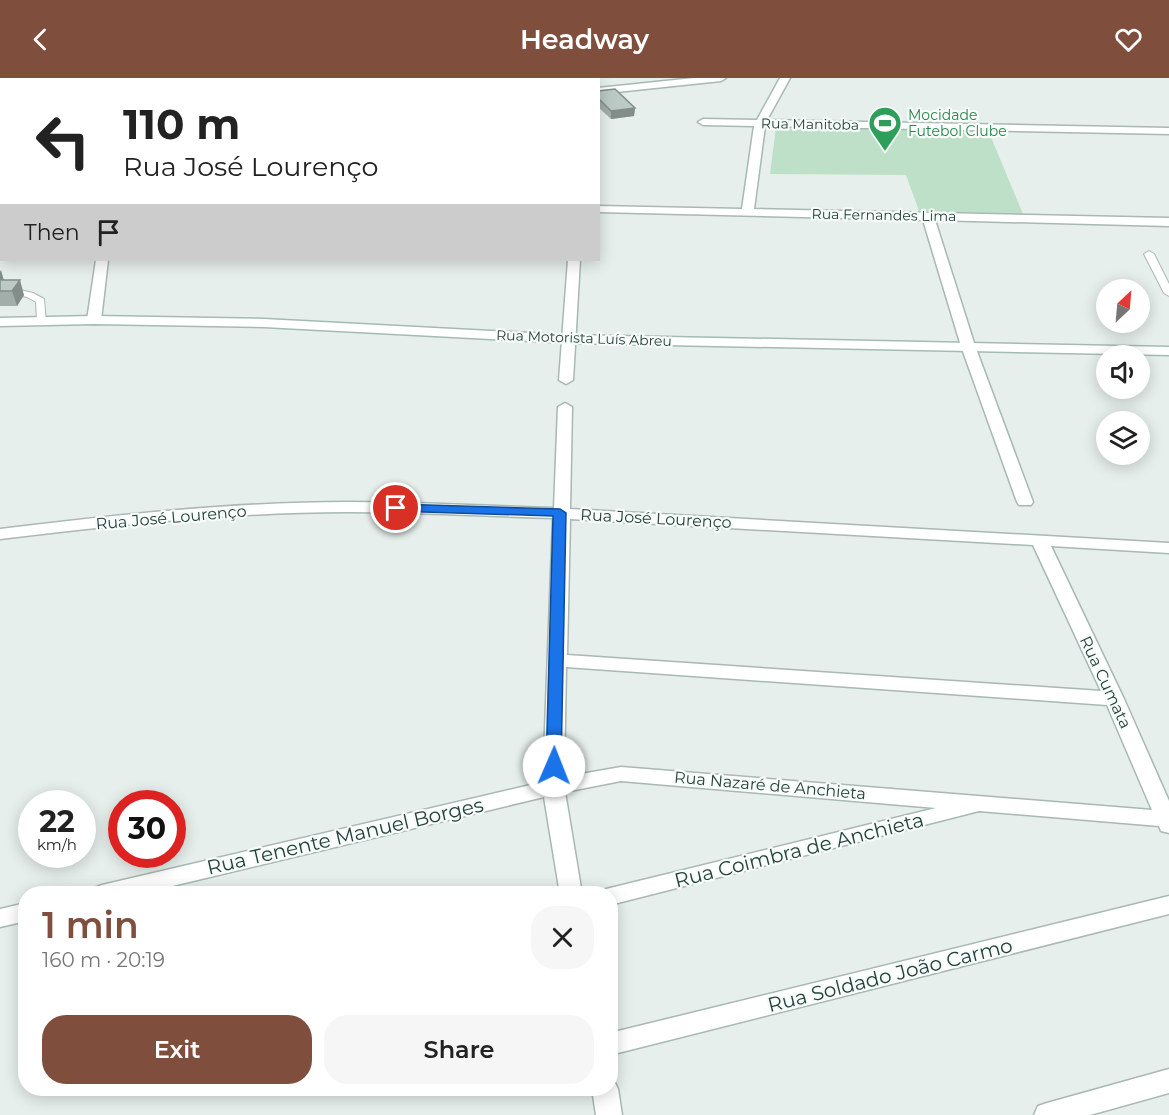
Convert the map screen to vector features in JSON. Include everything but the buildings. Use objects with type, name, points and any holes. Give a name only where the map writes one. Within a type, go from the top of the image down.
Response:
[{"type":"street","points":[[600,91],[721,78]]},
{"type":"street","points":[[748,212],[760,123],[785,78]]},
{"type":"street","name":"Rua Manitoba","points":[[703,122],[1169,131]]},
{"type":"street","name":"Rua Fernandes Lima","points":[[600,210],[1169,222]]},
{"type":"street","points":[[928,216],[968,346],[1025,502]]},
{"type":"street","points":[[94,320],[102,261]]},
{"type":"street","points":[[566,380],[574,261]]},
{"type":"street","name":"Rua Motorista Luís Abreu","points":[[0,322],[94,320],[264,323],[568,339],[1169,351]]},
{"type":"street","points":[[564,408],[553,787],[571,886]]},
{"type":"street","name":"Rua José Lourenço","points":[[0,534],[122,519],[237,510],[349,507],[560,513],[1169,548]]},
{"type":"street","name":"Rua Cumata","points":[[1039,540],[1114,699],[1168,821]]},
{"type":"street","points":[[556,660],[1114,699]]},
{"type":"street","name":"Rua Nazaré de Anchieta","points":[[553,787],[601,777],[641,774],[1168,821]]},
{"type":"street","name":"Rua Tenente Manuel Borges","points":[[136,886],[553,787]]},
{"type":"street","name":"Rua Coimbra de Anchieta","points":[[618,894],[987,804]]},
{"type":"street","name":"Rua Soldado João Carmo","points":[[618,1042],[1169,905]]},
{"type":"street","points":[[0,918],[18,914]]},
{"type":"street","points":[[1047,1115],[1169,1081]]},
{"type":"street","points":[[606,1096],[609,1115]]},
{"type":"lane","points":[[1149,254],[1169,293]]},
{"type":"lane","points":[[2,290],[30,295],[40,301],[42,321]]},
{"type":"green space","name":"Mocidade Futebol Clube","points":[[776,127],[988,130],[1023,214],[919,211],[906,175],[770,174]]},
{"type":"place","name":"Mocidade Futebol Clube","points":[[885,152]]},
{"type":"route","points":[[396,508],[560,513],[554,766]]}]
